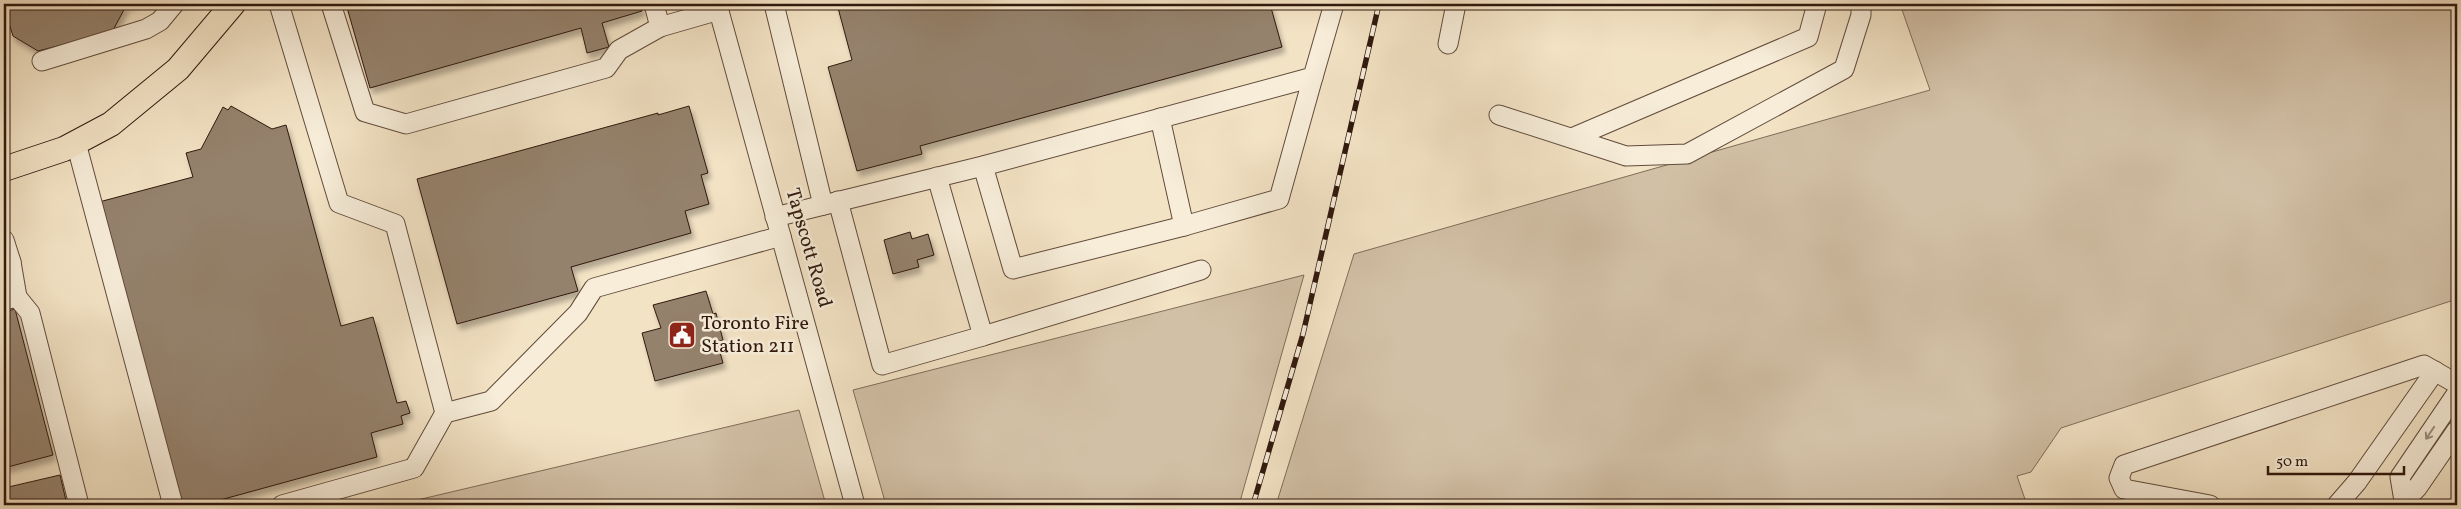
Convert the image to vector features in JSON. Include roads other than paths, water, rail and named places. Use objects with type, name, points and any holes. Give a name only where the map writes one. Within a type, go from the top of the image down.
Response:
[{"type":"main road","points":[[4,169],[64,149],[111,124],[178,69],[233,4]]},
{"type":"street","points":[[42,61],[146,29],[160,21],[174,4]]},
{"type":"street","points":[[279,4],[339,203],[394,224],[444,413],[414,468],[282,505]]},
{"type":"street","points":[[331,4],[365,112],[406,124],[606,68],[619,50],[660,27],[718,7]]},
{"type":"street","points":[[654,4],[660,27]]},
{"type":"street","points":[[774,4],[831,203],[882,366],[1201,270]]},
{"type":"street","points":[[983,166],[1013,269],[1279,200],[1334,4]]},
{"type":"street","points":[[1448,44],[1456,4]]},
{"type":"street","points":[[1572,138],[1808,37],[1818,4]]},
{"type":"street","points":[[1499,115],[1626,156],[1688,154],[1844,69],[1861,15],[1862,4]]},
{"type":"street","name":"Tapscott Road","points":[[718,7],[856,505]]},
{"type":"street","points":[[775,217],[983,166],[1313,77]]},
{"type":"street","points":[[1160,118],[1184,226]]},
{"type":"street","points":[[76,143],[173,505]]},
{"type":"street","points":[[937,177],[983,336]]},
{"type":"street","points":[[444,413],[491,401],[578,313],[594,288],[782,236]]},
{"type":"street","points":[[4,240],[11,298],[30,313],[79,505]]},
{"type":"street","points":[[2210,505],[2124,489],[2119,478],[2124,465],[2424,364],[2457,384]]},
{"type":"street","points":[[2337,505],[2357,482],[2435,371]]},
{"type":"street","points":[[2408,503],[2400,477],[2457,393]]},
{"type":"street","points":[[2408,503],[2457,430]]},
{"type":"railway","points":[[1253,505],[1303,334],[1379,4]]},
{"type":"place","name":"Toronto Fire Station 211","points":[[682,335]]}]
